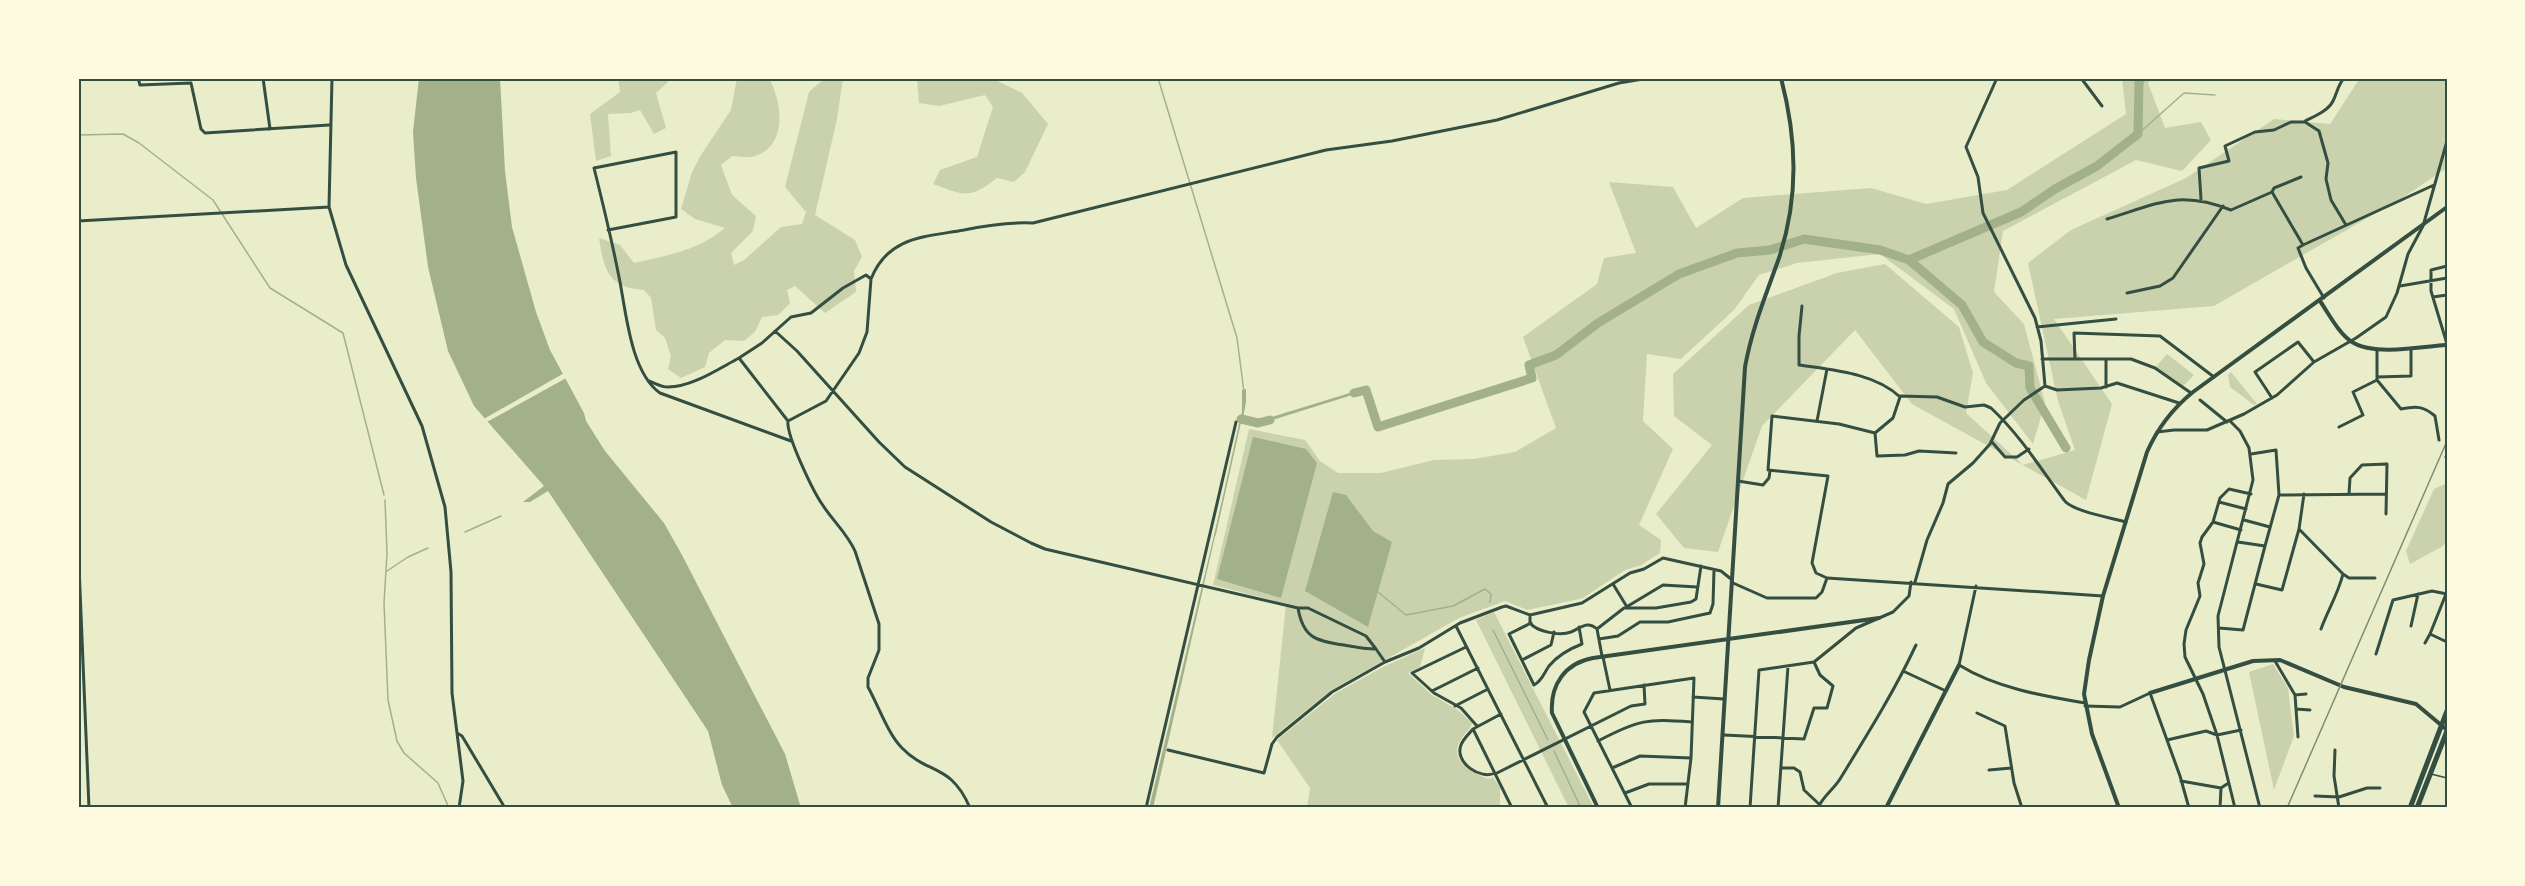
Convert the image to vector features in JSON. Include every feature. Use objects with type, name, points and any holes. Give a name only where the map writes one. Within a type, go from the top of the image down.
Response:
[{"type":"highway","points":[[2417,808],[2431,774],[2445,729],[2447,711]]},
{"type":"highway","points":[[2410,808],[2445,729]]},
{"type":"street","points":[[138,78],[140,85],[190,82],[201,129],[205,133],[329,125]]},
{"type":"street","points":[[263,78],[270,129]]},
{"type":"street","points":[[332,78],[329,125],[329,207],[346,265],[422,426],[445,507],[451,572],[450,662],[463,781],[459,808]]},
{"type":"street","points":[[788,422],[826,401],[833,392],[864,343],[871,279],[885,257],[901,244],[918,237],[999,223],[1033,223],[1326,150],[1392,141],[1497,120],[1619,83],[1649,78]]},
{"type":"street","points":[[1718,808],[1744,381],[1748,348],[1758,313],[1779,258],[1791,212],[1794,186],[1794,142],[1781,78]]},
{"type":"street","points":[[1997,78],[1966,147],[1978,177],[1983,213],[2035,318],[2045,386]]},
{"type":"street","points":[[2081,78],[2102,106]]},
{"type":"street","points":[[2201,199],[2199,168],[2229,161],[2225,146],[2254,132],[2274,130],[2291,122],[2304,122],[2326,110],[2344,78]]},
{"type":"street","points":[[2304,122],[2319,131],[2328,163],[2326,179],[2331,200],[2346,225]]},
{"type":"street","points":[[2156,433],[2174,430],[2207,430],[2228,421],[2272,398],[2314,362],[2386,317],[2392,308],[2409,254],[2423,226],[2447,141]]},
{"type":"street","points":[[608,230],[676,217],[676,152],[594,168],[629,332],[637,358],[655,389],[674,399],[791,441]]},
{"type":"street","points":[[2107,219],[2171,199],[2201,199],[2231,210],[2301,177]]},
{"type":"street","points":[[2434,185],[2298,248],[2322,300],[2350,341],[2377,348],[2410,349],[2446,345],[2433,297],[2431,270],[2447,266]]},
{"type":"street","points":[[2272,192],[2304,245]]},
{"type":"street","points":[[2127,293],[2160,286],[2173,278],[2223,206]]},
{"type":"street","points":[[78,221],[329,207]]},
{"type":"street","points":[[2119,808],[2092,734],[2084,694],[2103,596],[2146,452],[2156,433],[2180,403],[2447,207]]},
{"type":"street","points":[[649,381],[667,387],[680,385],[705,375],[739,358],[762,343],[791,317],[811,313],[843,288],[866,275],[871,279]]},
{"type":"street","points":[[2400,286],[2447,278]]},
{"type":"street","points":[[2433,297],[2447,295]]},
{"type":"street","points":[[1802,306],[1798,336],[1799,365],[1827,369],[1881,383],[1899,396],[1937,398],[1965,406],[1984,405],[1994,409],[2029,449],[2064,500],[2079,509],[2126,522]]},
{"type":"street","points":[[2037,327],[2116,319]]},
{"type":"street","points":[[775,331],[905,467],[991,522],[1045,549],[1298,608],[1308,608],[1366,636],[1385,662]]},
{"type":"street","points":[[2075,359],[2074,333],[2160,336],[2214,377]]},
{"type":"street","points":[[2272,398],[2255,372],[2298,342],[2314,362]]},
{"type":"street","points":[[2377,348],[2377,379],[2402,409],[2425,407],[2436,416],[2439,440]]},
{"type":"street","points":[[2339,427],[2363,415],[2353,392],[2377,379],[2411,376],[2410,349]]},
{"type":"street","points":[[739,358],[788,422],[791,441],[821,503],[850,541],[879,624],[879,650],[868,682],[891,734],[906,752],[953,780],[970,808]]},
{"type":"street","points":[[2042,359],[2131,359],[2155,368],[2191,393]]},
{"type":"street","points":[[2106,359],[2106,387]]},
{"type":"street","points":[[1816,421],[1827,369]]},
{"type":"street","points":[[2045,386],[2057,390],[2106,387],[2117,383],[2180,403]]},
{"type":"street","points":[[1750,808],[1760,670],[1814,662],[1850,632],[1893,612],[1901,605],[1909,597],[1948,484],[1973,463],[1991,441],[1995,430],[2003,421],[2024,400],[2045,386]]},
{"type":"street","points":[[1875,434],[1893,418],[1899,396]]},
{"type":"street","points":[[2200,400],[2228,421],[2245,438],[2251,454],[2253,468],[2251,494],[2218,616],[2219,646],[2260,808]]},
{"type":"street","points":[[1738,481],[1762,485],[1769,478],[1772,416],[1839,424],[1875,434]]},
{"type":"street","points":[[1146,808],[1236,422]]},
{"type":"street","points":[[1875,434],[1877,456],[1919,452],[1956,453]]},
{"type":"street","points":[[1991,441],[2005,458],[2017,457],[2029,449]]},
{"type":"street","points":[[2219,628],[2243,630],[2279,495],[2276,450],[2251,454]]},
{"type":"street","points":[[2349,494],[2350,478],[2362,465],[2387,464],[2386,514]]},
{"type":"street","points":[[1770,471],[1828,476],[1812,563],[1816,573],[1827,578],[2103,596]]},
{"type":"street","points":[[2235,808],[2227,784],[2217,735],[2203,694],[2185,657],[2184,644],[2186,630],[2200,596],[2198,583],[2204,564],[2200,543],[2202,537],[2213,522],[2219,502],[2229,489],[2251,494]]},
{"type":"street","points":[[2256,584],[2282,590],[2299,529],[2304,494]]},
{"type":"street","points":[[2279,495],[2386,494]]},
{"type":"street","points":[[2219,502],[2247,509]]},
{"type":"street","points":[[2244,520],[2270,527]]},
{"type":"street","points":[[2213,522],[2241,530]]},
{"type":"street","points":[[2299,529],[2349,578],[2375,578]]},
{"type":"street","points":[[78,541],[89,808]]},
{"type":"street","points":[[2238,542],[2265,546]]},
{"type":"street","points":[[1168,750],[1264,773],[1272,744],[1277,737],[1332,692],[1385,662],[1419,648],[1456,626],[1506,606],[1530,615],[1582,603],[1630,573],[1644,569],[1663,558],[1721,570],[1733,582],[1767,598],[1812,599],[1822,592],[1827,578]]},
{"type":"street","points":[[1627,607],[1656,608],[1691,602],[1696,599],[1701,566]]},
{"type":"street","points":[[1599,639],[1618,636],[1640,622],[1668,621],[1710,613],[1713,604],[1714,569]]},
{"type":"street","points":[[2321,629],[2333,600],[2338,595],[2343,574]]},
{"type":"street","points":[[1613,584],[1627,607]]},
{"type":"street","points":[[1597,629],[1659,586],[1674,584],[1697,587]]},
{"type":"street","points":[[1886,808],[1959,665],[1977,586]]},
{"type":"street","points":[[2376,654],[2393,600],[2432,591],[2447,594],[2425,643]]},
{"type":"street","points":[[2411,626],[2418,594]]},
{"type":"street","points":[[1298,608],[1302,626],[1320,642],[1358,649],[1376,649]]},
{"type":"street","points":[[1530,615],[1531,623],[1540,630],[1569,632],[1579,626],[1588,625],[1597,629]]},
{"type":"street","points":[[1598,808],[1552,713],[1551,702],[1556,683],[1567,669],[1577,662],[1602,656],[1879,618]]},
{"type":"street","points":[[1531,623],[1509,634],[1534,685],[1540,681],[1555,660],[1569,649],[1582,644],[1579,626]]},
{"type":"street","points":[[1456,626],[1548,808]]},
{"type":"street","points":[[1597,629],[1610,690]]},
{"type":"street","points":[[1521,660],[1551,645],[1554,632]]},
{"type":"street","points":[[2430,634],[2447,642]]},
{"type":"street","points":[[1782,768],[1794,768],[1800,772],[1805,792],[1818,806],[1840,779],[1851,757],[1868,734],[1916,645]]},
{"type":"street","points":[[1467,646],[1412,673],[1477,726]]},
{"type":"street","points":[[1959,665],[2012,686],[2057,698],[2085,704],[2120,706],[2150,693],[2253,660],[2274,659],[2293,664],[2321,679],[2344,687],[2416,704],[2445,729]]},
{"type":"street","points":[[2274,659],[2295,695],[2298,737]]},
{"type":"street","points":[[1724,735],[1804,739],[1815,708],[1827,708],[1833,686],[1820,675],[1814,662]]},
{"type":"street","points":[[1778,808],[1788,666]]},
{"type":"street","points":[[1432,691],[1478,668]]},
{"type":"street","points":[[1903,671],[1946,691]]},
{"type":"street","points":[[1632,808],[1584,712],[1594,693],[1694,678],[1691,758],[1685,808]]},
{"type":"street","points":[[1501,714],[1473,729],[1461,745],[1460,754],[1463,760],[1479,774],[1489,776],[1631,706],[1645,704],[1644,686]]},
{"type":"street","points":[[1455,706],[1488,689]]},
{"type":"street","points":[[2150,693],[2189,808]]},
{"type":"street","points":[[2295,695],[2306,694]]},
{"type":"street","points":[[1693,697],[1726,699]]},
{"type":"street","points":[[2296,709],[2310,710]]},
{"type":"street","points":[[1977,713],[2005,726],[2011,768],[2022,808]]},
{"type":"street","points":[[1598,741],[1639,721],[1692,722]]},
{"type":"street","points":[[1473,729],[1512,808]]},
{"type":"street","points":[[2167,740],[2206,731],[2217,735],[2241,730]]},
{"type":"street","points":[[457,733],[462,736],[505,808]]},
{"type":"street","points":[[2334,750],[2334,776],[2339,808]]},
{"type":"street","points":[[1612,768],[1640,756],[1691,758]]},
{"type":"street","points":[[1989,770],[2011,768]]},
{"type":"street","points":[[2181,781],[2222,788]]},
{"type":"street","points":[[1624,793],[1649,784],[1687,784]]},
{"type":"street","points":[[2220,808],[2222,788],[2227,784]]},
{"type":"street","points":[[2315,796],[2339,797],[2367,788],[2380,788]]},
{"type":"lane","points":[[2431,774],[2447,778]]},
{"type":"shaded area","points":[[419,78],[500,78],[505,171],[512,227],[536,312],[550,350],[584,413],[586,421],[605,451],[664,523],[682,555],[785,754],[801,808],[733,808],[722,785],[708,731],[548,491],[530,502],[523,502],[544,486],[474,406],[448,351],[428,267],[416,178],[413,132]]},
{"type":"shaded area","points":[[618,78],[672,78],[656,93],[666,128],[654,134],[640,110],[631,113],[608,114],[611,156],[596,161],[590,114],[620,92]]},
{"type":"shaded area","points":[[737,78],[769,78],[777,100],[779,124],[777,135],[763,152],[749,157],[732,156],[721,165],[732,195],[756,216],[753,231],[731,253],[734,265],[744,260],[781,227],[802,224],[806,212],[785,187],[809,92],[825,78],[843,78],[837,119],[815,215],[855,240],[862,257],[854,271],[856,292],[825,313],[795,286],[787,290],[790,303],[778,315],[762,317],[755,332],[744,341],[725,340],[709,353],[705,367],[681,378],[668,369],[671,356],[665,338],[656,330],[651,298],[644,290],[615,281],[606,268],[599,238],[620,245],[634,263],[693,247],[725,228],[695,219],[681,209],[692,172],[731,110]]},
{"type":"shaded area","points":[[917,78],[991,78],[1022,93],[1048,124],[1025,172],[1014,182],[997,178],[980,190],[966,193],[959,193],[933,184],[940,170],[977,157],[993,107],[985,95],[939,106],[919,103]]},
{"type":"shaded area","points":[[2122,78],[2153,78],[2148,83],[2165,128],[2201,122],[2211,140],[2182,171],[2136,160],[2003,231],[1994,292],[2024,324],[2045,403],[2033,444],[1986,383],[1954,309],[1880,254],[1797,263],[1759,275],[1734,310],[1681,359],[1647,354],[1643,421],[1673,449],[1639,525],[1661,540],[1660,553],[1641,565],[1625,570],[1583,598],[1527,610],[1505,601],[1459,618],[1330,691],[1272,738],[1286,604],[1213,585],[1249,429],[1305,440],[1320,461],[1338,473],[1381,473],[1434,460],[1474,459],[1515,452],[1556,428],[1523,337],[1597,284],[1604,258],[1636,253],[1609,182],[1673,187],[1696,228],[1743,198],[1871,188],[1926,204],[2007,190],[2126,114]]},
{"type":"shaded area","points":[[2360,78],[2447,78],[2447,168],[2399,200],[2214,306],[2054,319],[2112,404],[2086,500],[1912,404],[1855,330],[1762,426],[1718,552],[1684,548],[1656,514],[1712,445],[1674,416],[1673,374],[1749,305],[1837,273],[1885,264],[1959,327],[1973,373],[1966,413],[2023,465],[2075,450],[2058,401],[2028,263],[2071,230],[2186,178],[2274,119],[2330,124]]},
{"type":"shaded area","points":[[2167,354],[2194,375],[2182,387],[2155,368]]},
{"type":"shaded area","points":[[2231,372],[2257,404],[2254,405],[2230,387],[2228,375]]},
{"type":"shaded area","points":[[1366,388],[1365,391],[1260,424],[1242,418],[1242,390],[1246,389],[1243,418],[1259,421]]},
{"type":"shaded area","points":[[1242,418],[1153,808],[1149,808]]},
{"type":"shaded area","points":[[1253,437],[1306,449],[1317,463],[1281,598],[1217,579]]},
{"type":"shaded area","points":[[2447,483],[2447,539],[2443,546],[2410,564],[2406,551],[2434,489]]},
{"type":"shaded area","points":[[1333,492],[1346,495],[1373,531],[1392,542],[1368,627],[1305,591]]},
{"type":"shaded area","points":[[1494,612],[1594,808],[1569,808],[1476,620]]},
{"type":"shaded area","points":[[1425,648],[1420,667],[1408,673],[1432,695],[1458,710],[1472,723],[1459,743],[1458,756],[1465,767],[1471,771],[1489,779],[1493,777],[1500,788],[1500,808],[1307,808],[1310,788],[1277,740],[1336,693],[1383,667]]},
{"type":"shaded area","points":[[2273,664],[2288,688],[2294,736],[2274,790],[2249,672]]},
{"type":"pier","points":[[566,372],[568,377],[485,423],[482,420]]},
{"type":"waterway","points":[[1158,78],[1237,338],[1244,392]]},
{"type":"waterway","points":[[1354,393],[1366,390],[1378,427],[1532,378],[1529,365],[1556,355],[1598,323],[1679,274],[1737,253],[1770,250],[1804,239],[1880,250],[1909,260],[2021,212],[2055,189],[2097,166],[2138,134],[2141,78]]},
{"type":"waterway","points":[[2138,134],[2184,93],[2215,95]]},
{"type":"waterway","points":[[78,135],[123,134],[139,143],[213,200],[270,288],[343,333],[384,495]]},
{"type":"waterway","points":[[1909,260],[1962,305],[1983,342],[2016,363],[2029,366],[2030,388],[2066,448]]},
{"type":"waterway","points":[[1215,535],[1242,414]]},
{"type":"waterway","points":[[1241,419],[1258,423],[1270,420]]},
{"type":"waterway","points":[[385,500],[387,554],[384,603],[388,700],[397,741],[404,753],[438,783],[449,808]]},
{"type":"waterway","points":[[465,532],[501,516]]},
{"type":"waterway","points":[[387,571],[408,557],[428,548]]},
{"type":"waterway","points":[[1378,592],[1406,615],[1453,606],[1485,589],[1491,594],[1490,602]]},
{"type":"waterway","points":[[1493,630],[1548,740]]},
{"type":"waterway","points":[[1554,751],[1581,808]]},
{"type":"railway","points":[[2287,808],[2447,441]]}]
